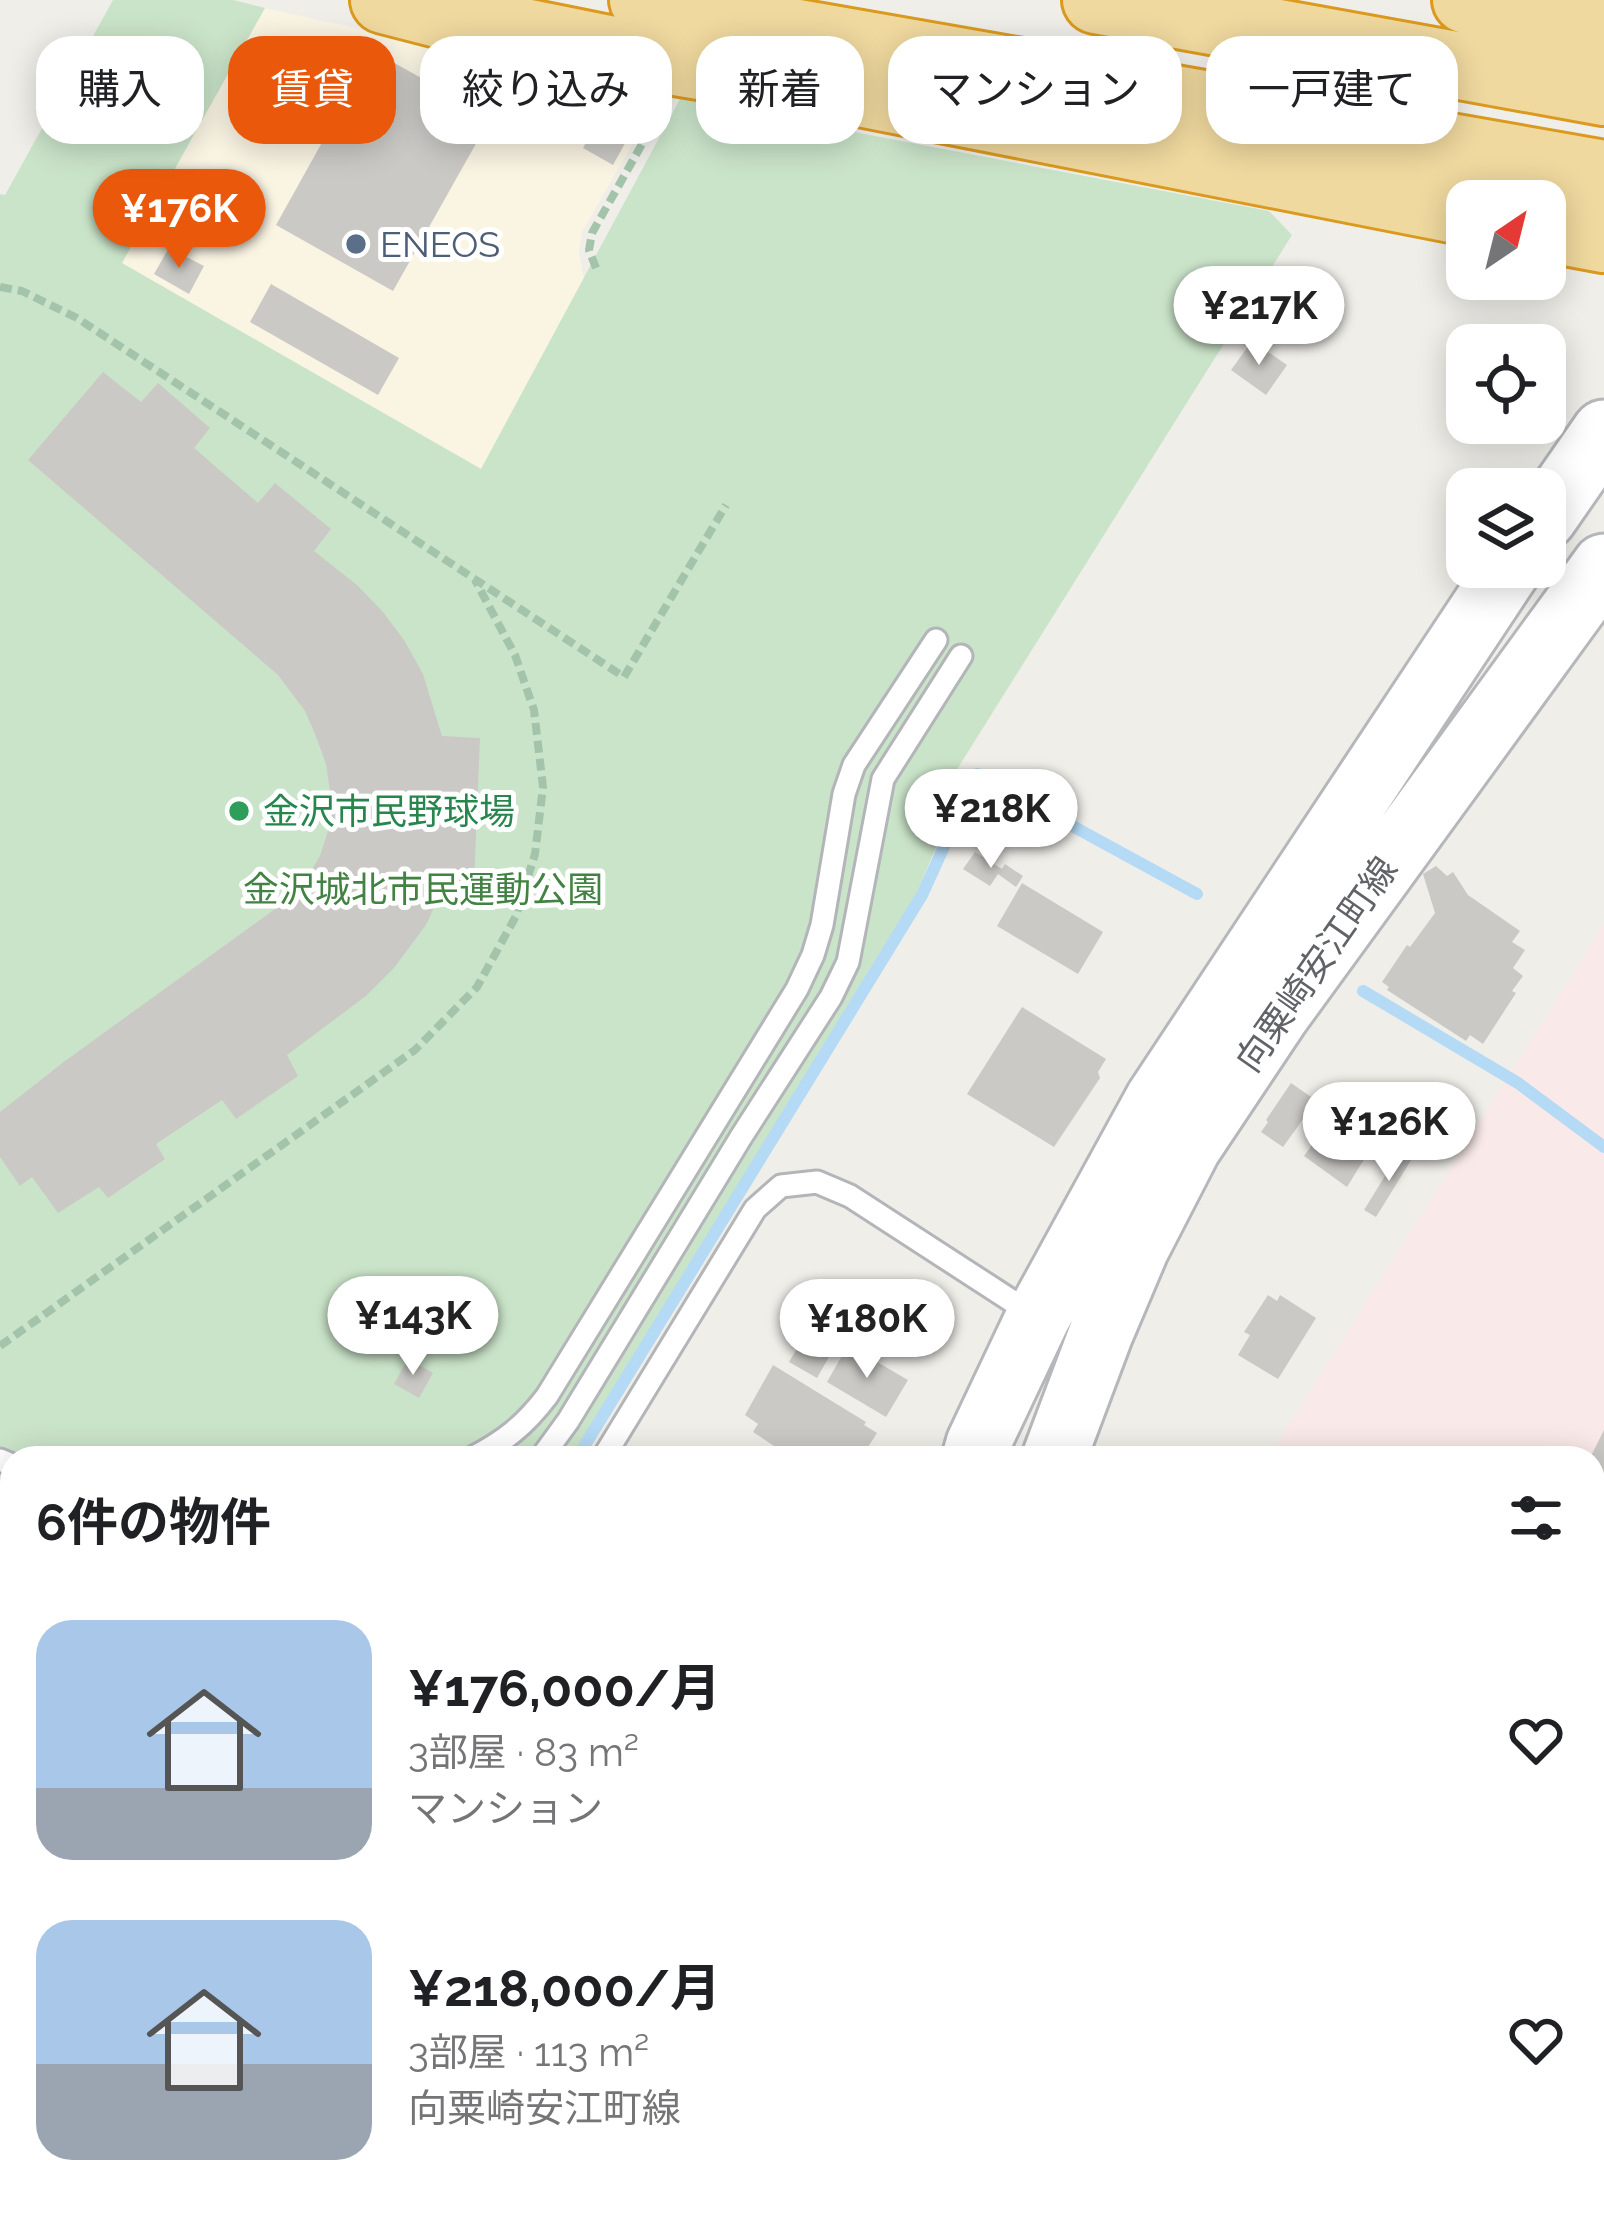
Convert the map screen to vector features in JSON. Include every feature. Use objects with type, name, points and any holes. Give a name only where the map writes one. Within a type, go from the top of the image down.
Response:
[{"type":"highway","points":[[384,0],[454,17],[653,30],[752,25],[1604,174]]},
{"type":"highway","points":[[1096,0],[1604,92]]},
{"type":"highway","points":[[1466,0],[1604,26]]},
{"type":"highway","points":[[653,30],[855,92],[1446,208]]},
{"type":"highway","points":[[1566,232],[1604,239]]},
{"type":"main road","points":[[1566,487],[1604,432]]},
{"type":"main road","name":"向粟崎安江町線","points":[[1059,1446],[1137,1248],[1190,1147],[1277,1015],[1604,566]]},
{"type":"main road","name":"向粟崎安江町線","points":[[977,1446],[1038,1317],[1157,1100],[1496,588]]},
{"type":"lane","points":[[493,1446],[529,1420],[548,1396],[797,989],[822,926],[844,794],[854,765],[936,640]]},
{"type":"lane","points":[[550,1446],[831,997],[848,962],[883,779],[962,656]]},
{"type":"lane","points":[[610,1446],[755,1210],[781,1186],[817,1182],[850,1196],[1038,1317]]},
{"type":"path","points":[[596,268],[589,250],[592,233],[655,121],[653,30]]},
{"type":"path","points":[[0,287],[22,291],[77,318],[624,677],[726,505]]},
{"type":"path","points":[[0,1346],[415,1050],[477,986],[517,916],[535,854],[543,787],[534,710],[514,656],[476,580]]},
{"type":"shaded area","name":"ENEOS","points":[[265,8],[391,36],[249,36]]},
{"type":"shaded area","name":"ENEOS","points":[[396,37],[420,42],[420,144],[632,144],[581,234],[584,279],[482,469],[122,263],[189,144],[204,144],[204,117],[228,74],[228,144],[396,144]]},
{"type":"shaded area","points":[[1604,925],[1604,1446],[1276,1446]]},
{"type":"green space","name":"金沢城北市民運動公園","points":[[113,0],[233,0],[265,8],[249,36],[228,36],[228,74],[204,117],[204,36],[93,36]]},
{"type":"green space","name":"金沢城北市民運動公園","points":[[680,99],[696,102],[696,144],[864,144],[864,134],[888,139],[888,144],[917,144],[1269,211],[1292,235],[951,779],[962,786],[917,892],[579,1446],[0,1446],[0,194],[5,195],[36,139],[36,144],[189,144],[122,263],[481,469],[656,144],[672,144],[672,114]]},
{"type":"building","points":[[396,64],[420,77],[420,144],[476,144],[393,291],[276,225],[321,144],[396,144]]},
{"type":"building","points":[[585,144],[625,144],[613,165],[583,148]]},
{"type":"building","points":[[167,204],[192,217],[185,229],[161,216]]},
{"type":"building","points":[[169,248],[204,266],[189,294],[154,274]]},
{"type":"building","points":[[271,284],[399,358],[378,395],[250,322]]},
{"type":"building","points":[[1252,341],[1287,365],[1266,395],[1231,370]]},
{"type":"building","points":[[103,372],[141,402],[158,383],[210,428],[194,448],[258,503],[275,483],[331,529],[314,551],[357,585],[404,640],[423,674],[442,736],[480,738],[474,884],[444,886],[426,925],[394,968],[366,996],[287,1055],[298,1076],[236,1119],[222,1100],[156,1144],[165,1159],[108,1198],[99,1187],[58,1213],[32,1177],[20,1186],[0,1157],[0,1112],[282,904],[303,884],[320,856],[331,798],[315,734],[305,711],[278,675],[28,460]]},
{"type":"building","points":[[975,852],[1023,876],[1016,887],[998,874],[990,886],[963,869]]},
{"type":"building","points":[[1436,866],[1447,876],[1453,872],[1468,895],[1520,931],[1512,942],[1525,950],[1513,968],[1523,976],[1483,1044],[1470,1035],[1466,1041],[1387,990],[1382,982],[1435,913],[1423,874]]},
{"type":"building","points":[[1022,883],[1103,932],[1078,974],[997,926]]},
{"type":"building","points":[[1022,1007],[1106,1059],[1098,1072],[1100,1078],[1054,1147],[967,1094]]},
{"type":"building","points":[[1291,1083],[1314,1099],[1283,1147],[1261,1132]]},
{"type":"building","points":[[1355,1085],[1392,1114],[1347,1187],[1304,1156]]},
{"type":"building","points":[[1401,1150],[1413,1157],[1376,1217],[1364,1210]]},
{"type":"building","points":[[1268,1295],[1277,1301],[1280,1295],[1316,1318],[1278,1379],[1238,1355],[1250,1335],[1244,1332]]},
{"type":"building","points":[[806,1333],[834,1348],[817,1378],[789,1362]]},
{"type":"building","points":[[848,1345],[908,1380],[886,1417],[827,1382]]},
{"type":"building","points":[[408,1359],[433,1373],[419,1398],[394,1384]]},
{"type":"building","points":[[773,1365],[877,1433],[869,1446],[774,1446],[753,1432],[758,1424],[745,1415]]},
{"type":"waterway","points":[[584,1446],[922,895],[977,774],[1197,894]]},
{"type":"waterway","points":[[1363,991],[1518,1083],[1604,1147]]},
{"type":"place","name":"ENEOS","points":[[356,244]]},
{"type":"place","name":"金沢市民野球場","points":[[239,811]]}]
